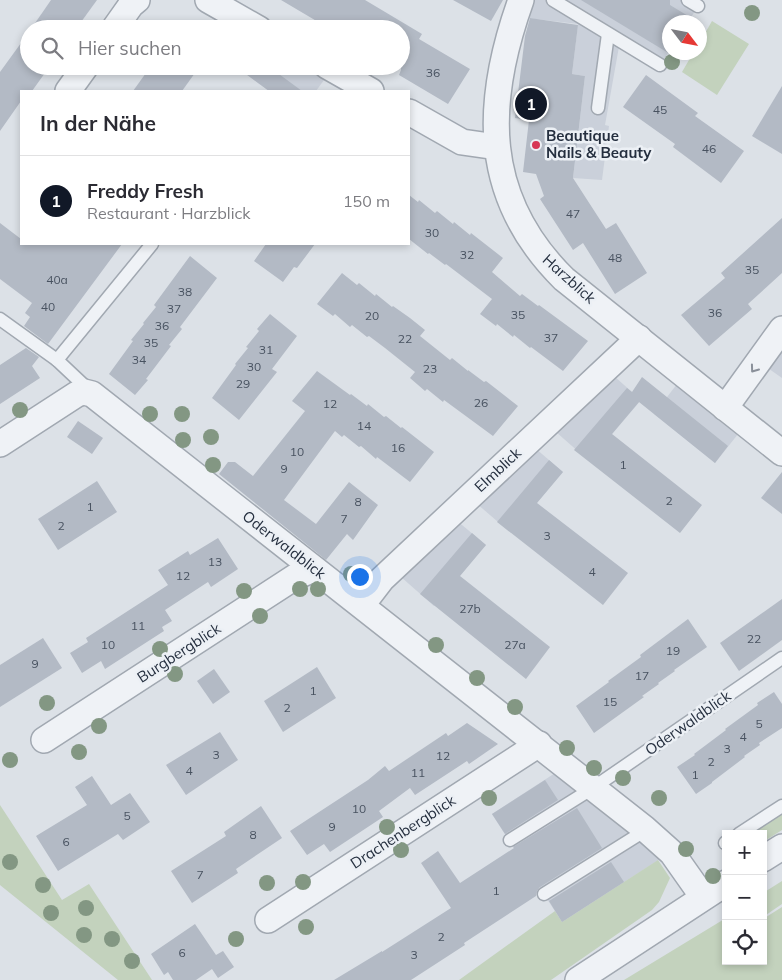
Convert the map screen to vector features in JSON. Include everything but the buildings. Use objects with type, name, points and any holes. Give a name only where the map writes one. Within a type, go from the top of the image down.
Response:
[{"type":"street","points":[[120,20],[137,0]]},
{"type":"street","points":[[208,0],[243,20]]},
{"type":"street","name":"Harzblick","points":[[520,1],[502,60],[496,118],[497,147],[502,172],[519,220],[539,253],[564,279],[782,453]]},
{"type":"street","points":[[69,90],[80,75]]},
{"type":"street","points":[[343,75],[369,90]]},
{"type":"street","points":[[410,113],[462,142],[497,147]]},
{"type":"street","points":[[725,408],[782,329]]},
{"type":"street","name":"Elmblick","points":[[362,605],[382,578],[639,338]]},
{"type":"street","points":[[0,444],[77,394],[84,392],[92,394]]},
{"type":"street","name":"Oderwaldblick","points":[[92,394],[646,830],[672,853],[703,897]]},
{"type":"street","name":"Burgbergblick","points":[[44,740],[295,577],[314,569]]},
{"type":"street","name":"Drachenbergblick","points":[[268,920],[539,744]]},
{"type":"street","points":[[767,856],[782,847]]},
{"type":"street","points":[[578,980],[722,885]]},
{"type":"lane","points":[[553,0],[660,66]]},
{"type":"lane","points":[[598,108],[608,34]]},
{"type":"lane","points":[[58,360],[151,245]]},
{"type":"lane","name":"Oderwaldblick","points":[[0,320],[58,360],[92,394]]},
{"type":"lane","name":"Oderwaldblick","points":[[594,788],[782,658]]},
{"type":"lane","points":[[510,840],[594,788]]},
{"type":"lane","points":[[745,830],[782,806]]},
{"type":"lane","points":[[544,894],[646,830]]},
{"type":"shaded area","points":[[531,0],[702,0],[692,15],[662,15],[663,60],[660,65],[620,41],[605,125],[609,126],[602,180],[573,178],[585,76],[572,74],[578,24],[527,18]]},
{"type":"shaded area","points":[[247,75],[328,75],[317,90],[268,90]]},
{"type":"shaded area","points":[[782,329],[782,378],[759,362]]},
{"type":"shaded area","points":[[606,369],[641,400],[589,461],[547,424]]},
{"type":"shaded area","points":[[684,375],[746,424],[715,463],[654,414]]},
{"type":"shaded area","points":[[528,442],[563,472],[511,533],[469,497]]},
{"type":"shaded area","points":[[450,515],[486,545],[434,606],[392,569]]},
{"type":"shaded area","points":[[566,766],[671,852],[562,922],[492,814]]},
{"type":"green space","points":[[712,21],[749,44],[717,95],[682,72],[689,60],[707,60],[707,30]]},
{"type":"green space","points":[[0,805],[62,900],[89,884],[152,980],[118,980],[0,885]]},
{"type":"green space","points":[[782,806],[782,830],[767,839],[767,830],[745,830]]},
{"type":"green space","points":[[658,860],[670,878],[659,902],[652,910],[551,980],[459,980],[555,911],[562,922]]},
{"type":"green space","points":[[782,881],[782,904],[767,914],[767,890]]},
{"type":"green space","points":[[782,907],[782,980],[624,980],[722,920],[722,965],[767,965],[767,916]]},
{"type":"place","name":"Freddy Fresh","points":[[531,104]]},
{"type":"place","name":"Beautique Nails & Beauty","points":[[536,145]]}]
